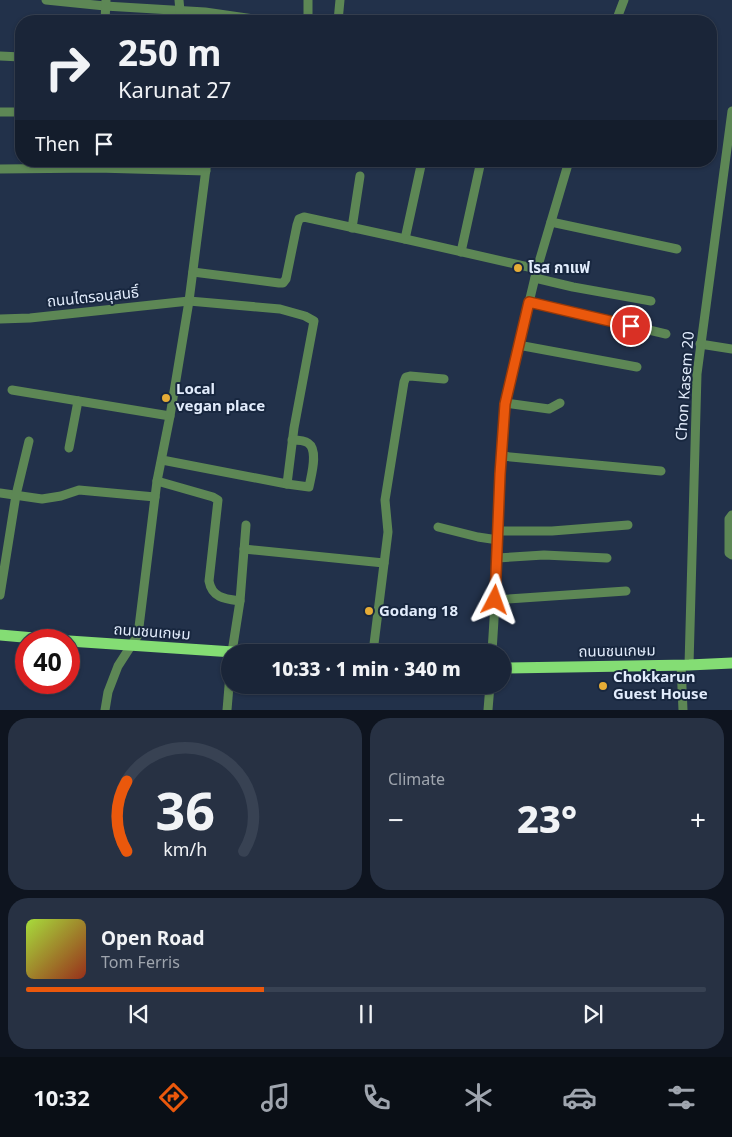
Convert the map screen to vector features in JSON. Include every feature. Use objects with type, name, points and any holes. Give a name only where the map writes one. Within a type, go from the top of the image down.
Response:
[{"type":"main road","points":[[0,635],[15,636]]},
{"type":"main road","name":"ถนนชนเกษม","points":[[80,642],[221,651]]},
{"type":"main road","name":"ถนนชนเกษม","points":[[511,668],[732,663]]},
{"type":"street","points":[[46,0],[106,3],[180,10],[208,15]]},
{"type":"street","points":[[180,0],[180,10]]},
{"type":"street","points":[[308,0],[308,15]]},
{"type":"street","points":[[339,15],[340,0]]},
{"type":"street","points":[[618,15],[624,0]]},
{"type":"street","points":[[0,56],[15,57]]},
{"type":"street","name":"Chon Kasem 20","points":[[683,710],[697,374],[729,161],[732,110]]},
{"type":"street","points":[[0,112],[15,112]]},
{"type":"street","points":[[0,169],[48,167]]},
{"type":"street","points":[[128,167],[206,172]]},
{"type":"street","points":[[105,710],[108,692],[118,666],[138,635],[157,482],[189,301],[206,167]]},
{"type":"street","points":[[405,239],[421,167]]},
{"type":"street","points":[[461,252],[480,167]]},
{"type":"street","points":[[492,644],[505,404],[536,274],[568,167]]},
{"type":"street","points":[[352,228],[360,176]]},
{"type":"street","points":[[193,272],[283,282],[286,279],[297,225],[299,219],[304,217],[461,252],[588,290],[650,301]]},
{"type":"street","points":[[551,222],[677,250]]},
{"type":"street","name":"ถนนไตรอนุสนธิ์","points":[[0,319],[30,318],[189,301],[280,309],[305,316],[314,321],[292,440]]},
{"type":"street","points":[[529,302],[666,334]]},
{"type":"street","points":[[700,344],[732,349]]},
{"type":"street","points":[[518,345],[637,367]]},
{"type":"street","points":[[374,644],[388,532],[385,500],[404,382],[406,377],[410,376],[444,379]]},
{"type":"street","points":[[12,390],[170,416]]},
{"type":"street","points":[[69,448],[78,401]]},
{"type":"street","points":[[505,404],[549,409],[560,403]]},
{"type":"street","points":[[162,460],[287,484],[309,487],[314,452],[311,445],[307,442],[292,440],[287,484]]},
{"type":"street","points":[[0,595],[16,495],[29,441]]},
{"type":"street","points":[[501,456],[661,471]]},
{"type":"street","points":[[157,482],[218,500],[210,587],[218,596],[224,599],[240,601]]},
{"type":"street","points":[[0,493],[42,499],[61,496],[79,490],[155,497]]},
{"type":"street","points":[[732,515],[729,519],[729,553],[732,555]]},
{"type":"street","points":[[233,644],[240,601],[246,525]]},
{"type":"street","points":[[438,526],[478,537],[628,525]]},
{"type":"street","points":[[244,549],[384,563]]},
{"type":"street","points":[[497,558],[544,556],[607,558]]},
{"type":"street","points":[[495,600],[626,590]]},
{"type":"street","points":[[227,710],[228,694]]},
{"type":"street","points":[[488,710],[489,694]]},
{"type":"place","name":"โรส กาแฟ","points":[[518,268]]},
{"type":"place","name":"Local vegan place","points":[[166,398]]},
{"type":"place","name":"Godang 18","points":[[369,611]]},
{"type":"place","name":"Chokkarun Guest House","points":[[603,686]]},
{"type":"route","points":[[495,600],[505,404],[529,302],[631,326]]}]
